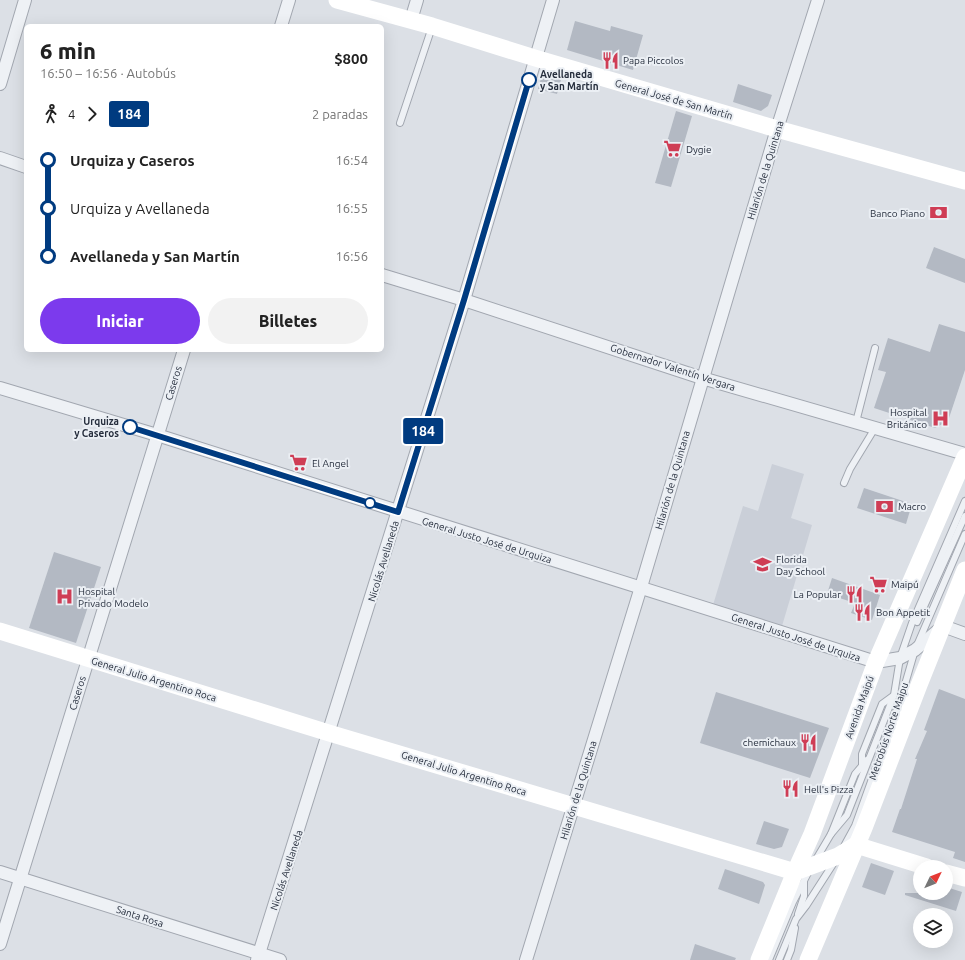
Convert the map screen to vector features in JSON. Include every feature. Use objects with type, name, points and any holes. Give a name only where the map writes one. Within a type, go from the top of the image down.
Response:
[{"type":"street","points":[[0,84],[25,0]]},
{"type":"street","points":[[282,24],[288,0]]},
{"type":"street","name":"General José de San Martín","points":[[337,0],[432,26],[777,129],[965,181]]},
{"type":"street","points":[[411,20],[417,0]]},
{"type":"street","name":"Nicolás Avellaneda","points":[[258,957],[464,300],[553,0]]},
{"type":"street","name":"Hilarión de la Quintana","points":[[526,960],[641,587],[777,129],[818,0]]},
{"type":"street","points":[[0,158],[24,165]]},
{"type":"street","name":"Gobernador Valentín Vergara","points":[[384,276],[464,300],[702,378],[965,455]]},
{"type":"street","name":"Caseros","points":[[0,944],[183,352]]},
{"type":"street","name":"General Justo José de Urquiza","points":[[0,388],[641,587],[876,662],[900,658],[915,650],[943,626]]},
{"type":"street","name":"Avenida Maipú","points":[[759,960],[799,876],[812,834],[876,662],[965,455]]},
{"type":"street","points":[[808,960],[856,845],[965,570]]},
{"type":"street","points":[[943,626],[965,634]]},
{"type":"street","name":"General Julio Argentino Roca","points":[[0,631],[799,876]]},
{"type":"street","points":[[799,876],[812,866],[838,856],[856,845],[913,863]]},
{"type":"street","name":"Santa Rosa","points":[[0,872],[258,957],[280,960]]},
{"type":"street","points":[[953,875],[965,878]]},
{"type":"lane","points":[[400,123],[432,26]]},
{"type":"lane","points":[[856,422],[875,348]]},
{"type":"lane","points":[[844,483],[850,469],[875,428]]},
{"type":"lane","name":"Metrobús Norte Maipu","points":[[831,834],[847,815],[894,695],[900,658],[943,561],[965,501]]},
{"type":"lane","name":"Metrobús Norte Maipu","points":[[943,561],[945,554],[965,516]]},
{"type":"lane","name":"Metrobús Norte Maipu","points":[[779,960],[796,919],[838,856],[855,826],[901,698],[915,650],[965,534]]},
{"type":"lane","name":"Metrobús Norte Maipu","points":[[863,775],[862,754],[882,704],[894,695]]},
{"type":"lane","points":[[855,774],[862,754]]},
{"type":"lane","name":"Metrobús Norte Maipu","points":[[812,866],[831,834],[855,774],[870,757]]},
{"type":"lane","points":[[796,919],[804,896],[799,876]]},
{"type":"lane","points":[[769,960],[793,902],[799,876]]},
{"type":"lane","name":"Metrobús Norte Maipu","points":[[787,960],[791,950],[796,919]]},
{"type":"shaded area","name":"Florida Day School","points":[[772,464],[804,474],[791,518],[812,525],[782,626],[713,605],[743,506],[758,511]]},
{"type":"building","points":[[575,21],[610,31],[611,26],[643,35],[633,70],[567,50]]},
{"type":"building","points":[[543,71],[562,76],[557,94],[538,89]]},
{"type":"building","points":[[738,84],[772,95],[768,106],[761,111],[733,102]]},
{"type":"building","name":"Dygie","points":[[676,111],[692,116],[671,187],[655,183]]},
{"type":"building","points":[[934,247],[965,259],[965,283],[926,268]]},
{"type":"building","points":[[939,324],[965,332],[965,370],[948,421],[935,428],[874,408],[886,372],[878,370],[888,338],[930,352]]},
{"type":"building","name":"Macro","points":[[864,488],[912,504],[906,524],[857,508]]},
{"type":"building","name":"Hospital Privado Modelo","points":[[54,552],[101,567],[76,643],[29,628]]},
{"type":"building","name":"La Popular","points":[[832,578],[880,595],[872,620],[851,613],[855,603],[827,594]]},
{"type":"building","points":[[939,689],[965,699],[965,862],[953,858],[955,852],[892,832],[917,759],[915,759],[927,731],[924,730]]},
{"type":"building","points":[[716,692],[829,728],[810,778],[700,743]]},
{"type":"building","points":[[764,821],[789,829],[782,847],[774,849],[756,844]]},
{"type":"building","points":[[871,863],[894,871],[885,895],[862,887]]},
{"type":"building","points":[[725,869],[763,882],[765,885],[759,904],[718,889]]},
{"type":"building","points":[[953,889],[962,892],[956,911],[953,910],[953,908],[946,908],[921,900],[953,900]]},
{"type":"building","points":[[905,893],[913,893],[913,898],[905,895]]},
{"type":"building","points":[[695,944],[736,958],[735,960],[690,960]]},
{"type":"bus line","name":"184","points":[[130,427],[398,512],[464,300],[529,80]]},
{"type":"place","name":"Papa Piccolos","points":[[610,60]]},
{"type":"place","name":"Avellaneda y San Martín","points":[[529,80]]},
{"type":"place","name":"Dygie","points":[[673,149]]},
{"type":"place","name":"Banco Piano","points":[[938,213]]},
{"type":"place","name":"Hospital Británico","points":[[940,418]]},
{"type":"place","name":"Urquiza y Caseros","points":[[130,427]]},
{"type":"place","name":"El Angel","points":[[299,463]]},
{"type":"place","name":"Macro","points":[[885,506]]},
{"type":"place","name":"Florida Day School","points":[[763,565]]},
{"type":"place","name":"Maipú","points":[[878,584]]},
{"type":"place","name":"La Popular","points":[[854,594]]},
{"type":"place","name":"Hospital Privado Modelo","points":[[65,597]]},
{"type":"place","name":"Bon Appetit","points":[[863,612]]},
{"type":"place","name":"chemichaux","points":[[809,742]]},
{"type":"place","name":"Hell's Pizza","points":[[791,789]]}]
